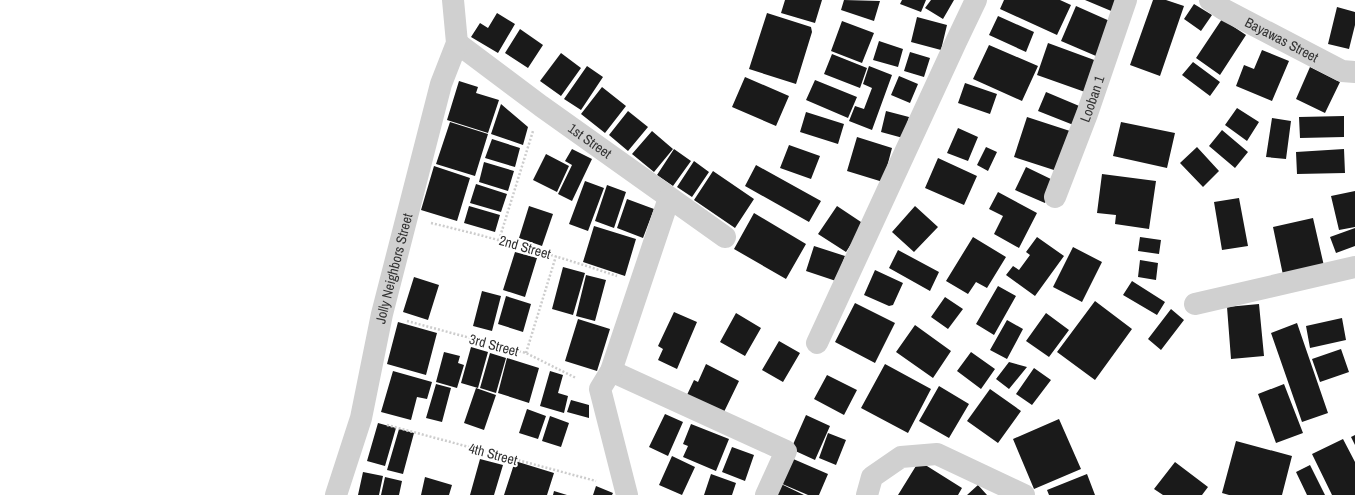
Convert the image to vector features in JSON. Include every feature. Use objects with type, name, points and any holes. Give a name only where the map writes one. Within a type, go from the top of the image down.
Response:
[{"type":"street","points":[[453,0],[457,43]]},
{"type":"street","points":[[817,343],[976,0]]},
{"type":"street","name":"Looban 1","points":[[1055,197],[1087,114],[1126,0]]},
{"type":"street","name":"Bayawas Street","points":[[1210,0],[1223,9],[1342,71],[1355,72]]},
{"type":"street","name":"1st Street","points":[[457,43],[541,106],[725,236]]},
{"type":"street","name":"Jolly Neighbors Street","points":[[336,495],[361,418],[382,314],[441,84],[457,43]]},
{"type":"street","points":[[631,493],[600,389],[611,371],[670,198]]},
{"type":"street","points":[[1195,304],[1355,267]]},
{"type":"street","points":[[611,371],[786,451],[766,495]]},
{"type":"street","points":[[867,495],[872,477],[901,456],[937,454],[1024,495]]},
{"type":"path","points":[[499,240],[541,106]]},
{"type":"path","name":"2nd Street","points":[[407,217],[556,256],[640,284]]},
{"type":"path","points":[[526,353],[556,256]]},
{"type":"path","name":"3rd Street","points":[[382,314],[526,353],[600,389]]},
{"type":"path","name":"4th Street","points":[[361,418],[631,493]]},
{"type":"building","points":[[785,0],[822,0],[815,23],[781,13]]},
{"type":"building","points":[[844,0],[880,1],[874,21],[841,10]]},
{"type":"building","points":[[902,0],[926,0],[921,12],[900,4]]},
{"type":"building","points":[[931,0],[954,0],[943,19],[925,8]]},
{"type":"building","points":[[1004,0],[1060,0],[1071,5],[1057,35],[1000,9]]},
{"type":"building","points":[[1085,0],[1121,0],[1116,13]]},
{"type":"building","points":[[1153,0],[1166,0],[1184,6],[1160,76],[1130,65]]},
{"type":"building","points":[[1194,4],[1212,15],[1201,31],[1184,19]]},
{"type":"building","points":[[1076,6],[1112,22],[1096,56],[1061,41]]},
{"type":"building","points":[[1337,7],[1355,12],[1355,25],[1349,49],[1328,44]]},
{"type":"building","points":[[497,13],[515,24],[498,53],[471,37],[480,23],[488,28]]},
{"type":"building","points":[[767,13],[811,27],[812,32],[796,84],[749,69]]},
{"type":"building","points":[[998,16],[1034,32],[1026,52],[989,35]]},
{"type":"building","points":[[917,17],[947,25],[941,50],[911,42]]},
{"type":"building","points":[[1222,19],[1246,35],[1220,75],[1196,58]]},
{"type":"building","points":[[842,21],[874,33],[862,63],[831,51]]},
{"type":"building","points":[[520,29],[543,45],[528,68],[505,53]]},
{"type":"building","points":[[879,41],[903,49],[898,67],[873,60]]},
{"type":"building","points":[[1048,43],[1097,61],[1085,92],[1037,75]]},
{"type":"building","points":[[989,45],[1038,66],[1022,101],[973,79]]},
{"type":"building","points":[[1262,50],[1289,61],[1272,101],[1236,86],[1244,65],[1254,69]]},
{"type":"building","points":[[910,52],[930,58],[924,77],[904,71]]},
{"type":"building","points":[[561,53],[581,68],[561,96],[540,81]]},
{"type":"building","points":[[832,54],[867,68],[860,88],[824,74]]},
{"type":"building","points":[[1193,62],[1220,82],[1210,96],[1182,75]]},
{"type":"building","points":[[587,66],[603,77],[581,110],[564,99]]},
{"type":"building","points":[[869,66],[892,75],[872,130],[849,121],[855,106],[864,109],[872,88],[863,84]]},
{"type":"building","points":[[1310,67],[1340,82],[1325,113],[1296,99]]},
{"type":"building","points":[[899,76],[918,84],[910,103],[891,95]]},
{"type":"building","points":[[745,77],[789,96],[776,126],[732,107]]},
{"type":"building","points":[[815,80],[857,97],[848,118],[806,100]]},
{"type":"building","points":[[459,81],[478,87],[476,93],[499,100],[488,133],[447,120]]},
{"type":"building","points":[[965,83],[997,94],[990,114],[958,103]]},
{"type":"building","points":[[602,87],[626,106],[605,133],[581,114]]},
{"type":"building","points":[[1046,92],[1084,108],[1076,126],[1038,111]]},
{"type":"building","points":[[501,104],[528,127],[523,145],[491,134]]},
{"type":"building","points":[[1237,108],[1259,122],[1247,141],[1225,125]]},
{"type":"building","points":[[628,111],[648,127],[628,151],[609,135]]},
{"type":"building","points":[[886,111],[909,117],[903,138],[881,132]]},
{"type":"building","points":[[806,112],[844,124],[838,144],[800,132]]},
{"type":"building","points":[[1344,116],[1344,137],[1300,138],[1299,117]]},
{"type":"building","points":[[1027,117],[1070,131],[1057,171],[1014,157]]},
{"type":"building","points":[[1272,118],[1291,121],[1286,159],[1266,157]]},
{"type":"building","points":[[450,122],[488,134],[475,176],[436,164]]},
{"type":"building","points":[[1121,122],[1175,133],[1167,168],[1113,156]]},
{"type":"building","points":[[958,128],[978,137],[968,161],[947,153]]},
{"type":"building","points":[[1222,130],[1248,152],[1235,168],[1209,146]]},
{"type":"building","points":[[652,131],[673,149],[654,172],[632,154]]},
{"type":"building","points":[[857,137],[892,148],[883,182],[847,171]]},
{"type":"building","points":[[492,139],[520,148],[515,167],[485,158]]},
{"type":"building","points":[[789,145],[820,156],[811,179],[780,168]]},
{"type":"building","points":[[986,147],[997,152],[988,171],[977,165]]},
{"type":"building","points":[[1197,147],[1219,171],[1203,187],[1180,163]]},
{"type":"building","points":[[572,149],[592,159],[572,201],[558,194],[572,165],[565,161]]},
{"type":"building","points":[[674,149],[691,161],[673,186],[657,175]]},
{"type":"building","points":[[1344,149],[1345,173],[1297,174],[1296,152]]},
{"type":"building","points":[[546,154],[569,166],[557,192],[533,180]]},
{"type":"building","points":[[938,158],[977,176],[964,205],[925,188]]},
{"type":"building","points":[[694,161],[709,172],[692,197],[677,187]]},
{"type":"building","points":[[484,162],[514,171],[508,191],[479,182]]},
{"type":"building","points":[[756,165],[821,201],[809,222],[745,186]]},
{"type":"building","points":[[434,166],[470,178],[457,221],[421,210]]},
{"type":"building","points":[[1026,167],[1055,181],[1045,203],[1015,190]]},
{"type":"building","points":[[713,171],[754,199],[735,228],[694,200]]},
{"type":"building","points":[[1102,174],[1156,181],[1149,229],[1115,224],[1116,215],[1097,213]]},
{"type":"building","points":[[585,181],[604,188],[588,231],[569,224]]},
{"type":"building","points":[[476,184],[507,194],[501,212],[470,203]]},
{"type":"building","points":[[607,185],[626,192],[614,228],[595,221]]},
{"type":"building","points":[[1355,191],[1355,227],[1339,230],[1331,196]]},
{"type":"building","points":[[998,192],[1037,213],[1019,248],[994,234],[1003,216],[989,209]]},
{"type":"building","points":[[1239,198],[1248,246],[1222,250],[1214,202]]},
{"type":"building","points":[[627,199],[654,209],[643,238],[617,228]]},
{"type":"building","points":[[469,206],[500,215],[495,232],[464,223]]},
{"type":"building","points":[[529,206],[553,214],[542,246],[519,238]]},
{"type":"building","points":[[837,206],[864,224],[846,252],[818,234]]},
{"type":"building","points":[[915,206],[938,227],[914,252],[892,232]]},
{"type":"building","points":[[754,213],[806,244],[786,279],[734,249]]},
{"type":"building","points":[[1313,218],[1324,266],[1283,275],[1273,227]]},
{"type":"building","points":[[594,226],[636,239],[625,276],[583,262]]},
{"type":"building","points":[[1355,228],[1355,246],[1336,253],[1330,237]]},
{"type":"building","points":[[973,237],[1006,257],[987,288],[976,282],[968,294],[946,281]]},
{"type":"building","points":[[1037,237],[1064,256],[1035,296],[1006,275],[1013,266],[1019,270],[1030,255],[1026,252]]},
{"type":"building","points":[[1140,237],[1161,240],[1159,254],[1138,251]]},
{"type":"building","points":[[814,246],[845,256],[836,281],[806,271]]},
{"type":"building","points":[[1073,247],[1102,262],[1082,302],[1053,287]]},
{"type":"building","points":[[898,250],[939,272],[930,291],[889,268]]},
{"type":"building","points":[[515,252],[537,258],[525,297],[503,290]]},
{"type":"building","points":[[1140,260],[1158,263],[1156,280],[1138,277]]},
{"type":"building","points":[[563,267],[585,273],[573,315],[552,309]]},
{"type":"building","points":[[875,270],[903,283],[893,305],[889,306],[864,295]]},
{"type":"building","points":[[586,275],[606,280],[595,321],[576,316]]},
{"type":"building","points":[[414,277],[439,285],[428,320],[403,312]]},
{"type":"building","points":[[1132,281],[1165,302],[1157,315],[1123,295]]},
{"type":"building","points":[[998,286],[1016,296],[994,335],[976,324]]},
{"type":"building","points":[[482,291],[501,296],[492,331],[473,326]]},
{"type":"building","points":[[506,296],[531,304],[523,332],[498,324]]},
{"type":"building","points":[[945,297],[963,309],[948,329],[931,317]]},
{"type":"building","points":[[1095,301],[1132,329],[1095,380],[1057,352]]},
{"type":"building","points":[[855,303],[895,323],[875,363],[835,342]]},
{"type":"building","points":[[1259,304],[1264,356],[1231,359],[1227,307]]},
{"type":"building","points":[[1171,309],[1184,320],[1161,350],[1148,339]]},
{"type":"building","points":[[674,312],[697,322],[677,369],[658,360],[663,349],[658,346]]},
{"type":"building","points":[[736,313],[761,328],[745,356],[720,342]]},
{"type":"building","points":[[1046,313],[1069,330],[1049,357],[1026,341]]},
{"type":"building","points":[[1342,318],[1346,340],[1310,348],[1306,326]]},
{"type":"building","points":[[578,319],[610,329],[597,371],[565,361]]},
{"type":"building","points":[[1007,320],[1023,329],[1007,359],[990,350]]},
{"type":"building","points":[[398,322],[437,333],[426,375],[387,364]]},
{"type":"building","points":[[1297,323],[1328,413],[1302,422],[1271,333]]},
{"type":"building","points":[[915,325],[951,351],[933,378],[896,352]]},
{"type":"building","points":[[779,341],[800,353],[783,382],[762,370]]},
{"type":"building","points":[[471,347],[488,352],[478,388],[461,383]]},
{"type":"building","points":[[1341,349],[1349,372],[1320,382],[1312,359]]},
{"type":"building","points":[[444,352],[460,356],[458,363],[464,365],[457,388],[436,382]]},
{"type":"building","points":[[971,352],[995,369],[981,389],[957,371]]},
{"type":"building","points":[[490,353],[506,358],[496,393],[480,388]]},
{"type":"building","points":[[507,358],[539,368],[529,403],[498,393]]},
{"type":"building","points":[[1009,362],[1027,367],[1009,389],[996,379]]},
{"type":"building","points":[[706,364],[739,381],[723,414],[686,397],[694,380],[698,382]]},
{"type":"building","points":[[885,364],[931,389],[908,433],[861,408]]},
{"type":"building","points":[[1034,368],[1051,380],[1032,405],[1016,394]]},
{"type":"building","points":[[393,371],[432,382],[427,399],[417,397],[411,420],[381,412]]},
{"type":"building","points":[[550,371],[563,375],[558,393],[568,396],[564,413],[540,406]]},
{"type":"building","points":[[827,375],[857,390],[844,415],[814,399]]},
{"type":"building","points":[[436,384],[451,388],[442,422],[426,418]]},
{"type":"building","points":[[1284,384],[1303,433],[1276,443],[1258,394]]},
{"type":"building","points":[[939,386],[969,404],[949,438],[919,421]]},
{"type":"building","points":[[476,388],[496,395],[484,430],[464,423]]},
{"type":"building","points":[[990,389],[1021,411],[998,443],[967,421]]},
{"type":"building","points":[[571,400],[589,405],[589,418],[567,412]]},
{"type":"building","points":[[527,409],[546,416],[538,439],[519,433]]},
{"type":"building","points":[[665,414],[683,422],[668,456],[649,447]]},
{"type":"building","points":[[806,415],[830,426],[815,460],[791,449]]},
{"type":"building","points":[[550,416],[569,423],[561,447],[542,441]]},
{"type":"building","points":[[1059,419],[1081,469],[1034,489],[1013,439]]},
{"type":"building","points":[[378,423],[396,428],[385,466],[367,461]]},
{"type":"building","points":[[691,424],[729,439],[716,471],[683,457],[688,446],[683,444]]},
{"type":"building","points":[[399,429],[414,433],[403,474],[387,470]]},
{"type":"building","points":[[828,433],[846,440],[836,465],[819,458]]},
{"type":"building","points":[[1355,435],[1355,445],[1351,437]]},
{"type":"building","points":[[1343,439],[1355,462],[1355,495],[1332,495],[1312,454]]},
{"type":"building","points":[[1236,441],[1292,456],[1282,495],[1229,495],[1222,493]]},
{"type":"building","points":[[732,447],[754,455],[745,481],[722,472]]},
{"type":"building","points":[[672,456],[695,467],[682,495],[659,485]]},
{"type":"building","points":[[791,458],[828,474],[819,495],[808,495],[780,483]]},
{"type":"building","points":[[480,459],[503,465],[494,495],[470,495]]},
{"type":"building","points":[[515,461],[554,473],[547,495],[504,495]]},
{"type":"building","points":[[919,461],[962,488],[958,495],[898,495]]},
{"type":"building","points":[[1175,462],[1208,487],[1202,495],[1163,495],[1154,489]]},
{"type":"building","points":[[1310,465],[1325,495],[1307,495],[1296,472]]},
{"type":"building","points":[[363,472],[383,476],[379,495],[358,495]]},
{"type":"building","points":[[711,474],[736,483],[732,495],[704,495]]},
{"type":"building","points":[[1087,474],[1095,495],[1049,495],[1047,490]]},
{"type":"building","points":[[385,477],[402,481],[399,495],[381,495]]},
{"type":"building","points":[[425,477],[452,485],[449,495],[421,495]]},
{"type":"building","points":[[779,483],[804,495],[774,495]]},
{"type":"building","points":[[978,485],[987,495],[967,495]]},
{"type":"building","points":[[596,486],[613,493],[612,495],[593,495]]},
{"type":"building","points":[[554,491],[567,495],[553,495]]}]
